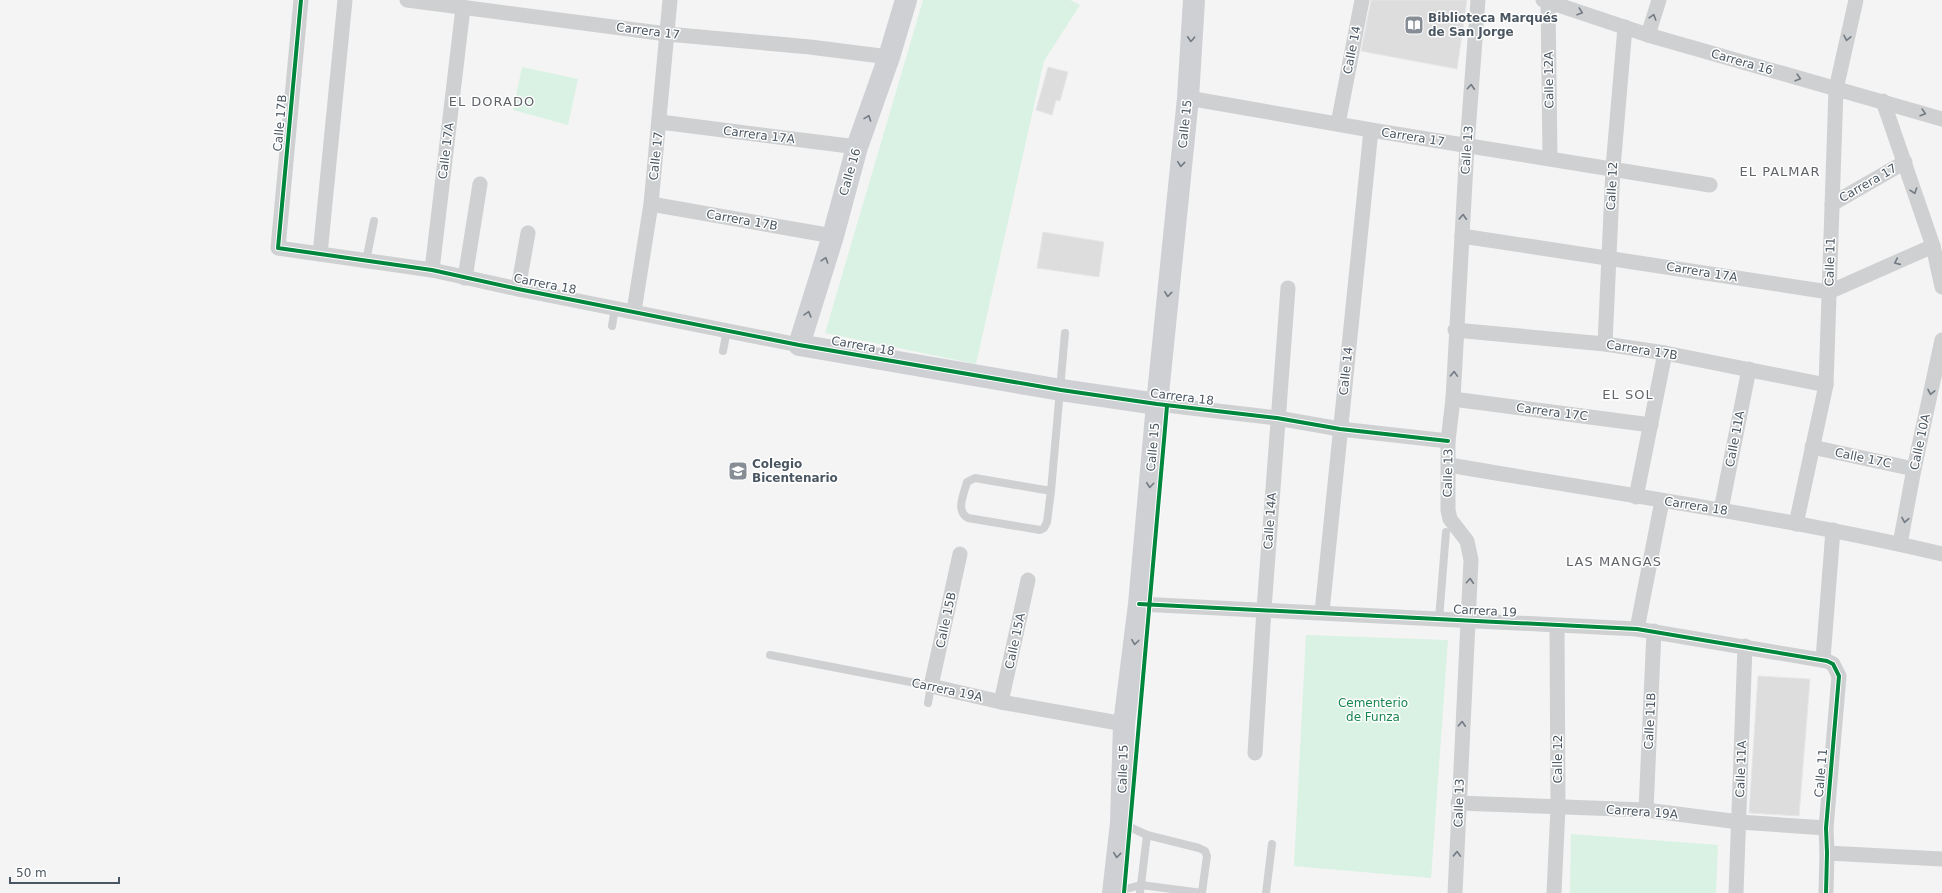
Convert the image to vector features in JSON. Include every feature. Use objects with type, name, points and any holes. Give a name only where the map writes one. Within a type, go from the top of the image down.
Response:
[{"type":"street","name":"Calle 17B","points":[[278,248],[302,0]]},
{"type":"street","points":[[320,254],[345,0]]},
{"type":"street","name":"Carrera 17","points":[[407,0],[667,34],[810,47],[889,58]]},
{"type":"street","name":"Calle 17","points":[[634,311],[651,204],[660,122],[670,0]]},
{"type":"street","name":"Calle 16","points":[[799,345],[833,236],[857,147],[889,58],[906,0]]},
{"type":"street","name":"Calle 15","points":[[1113,893],[1121,823],[1124,724],[1139,604],[1157,404],[1188,98],[1194,0]]},
{"type":"street","name":"Calle 14","points":[[1338,124],[1362,0]]},
{"type":"street","name":"Calle 13","points":[[1455,893],[1467,620],[1472,560],[1467,541],[1450,519],[1448,510],[1448,441],[1453,399],[1455,330],[1478,0]]},
{"type":"street","points":[[1648,35],[1659,0]]},
{"type":"street","name":"Calle 11","points":[[1796,524],[1826,385],[1836,89],[1856,0]]},
{"type":"street","name":"Carrera 16","points":[[1545,1],[1648,35],[1942,119]]},
{"type":"street","name":"Calle 12A","points":[[1545,1],[1550,158]]},
{"type":"street","name":"Calle 17A","points":[[432,270],[463,8]]},
{"type":"street","name":"Calle 12","points":[[1605,344],[1613,168],[1625,28]]},
{"type":"street","name":"Carrera 17","points":[[1188,98],[1370,130],[1613,168],[1710,185]]},
{"type":"street","points":[[1883,101],[1933,246],[1942,287]]},
{"type":"street","name":"Carrera 17A","points":[[660,122],[857,147]]},
{"type":"street","name":"Calle 14","points":[[1322,612],[1370,130]]},
{"type":"street","name":"Carrera 17","points":[[1832,204],[1904,162]]},
{"type":"street","points":[[465,278],[480,184]]},
{"type":"street","name":"Carrera 17B","points":[[651,204],[833,236]]},
{"type":"street","points":[[518,289],[528,233]]},
{"type":"street","name":"Carrera 17A","points":[[1462,236],[1829,292]]},
{"type":"street","points":[[1829,292],[1933,246]]},
{"type":"street","name":"Carrera 18","points":[[278,248],[432,270],[518,289],[945,374],[1157,404],[1277,418],[1340,429],[1448,441]]},
{"type":"street","name":"Calle 14A","points":[[1255,753],[1277,418],[1288,288]]},
{"type":"street","name":"Carrera 17B","points":[[1455,330],[1605,344],[1665,353],[1826,385]]},
{"type":"street","name":"Calle 10A","points":[[1900,544],[1914,469],[1942,340]]},
{"type":"street","points":[[1636,497],[1652,425],[1665,353]]},
{"type":"street","name":"Calle 11A","points":[[1721,510],[1749,369]]},
{"type":"street","name":"Carrera 17C","points":[[1453,399],[1652,425]]},
{"type":"street","name":"Calle 17C","points":[[1812,447],[1914,469]]},
{"type":"street","name":"Carrera 18","points":[[1449,465],[1833,530],[1942,554]]},
{"type":"street","points":[[1637,629],[1662,501]]},
{"type":"street","points":[[1825,660],[1833,530]]},
{"type":"street","name":"Calle 15B","points":[[931,686],[960,554]]},
{"type":"street","name":"Calle 15A","points":[[1001,702],[1028,580]]},
{"type":"street","name":"Carrera 19","points":[[1139,604],[1264,609],[1557,626],[1637,629],[1825,660]]},
{"type":"street","name":"Calle 12","points":[[1554,893],[1558,807],[1557,626]]},
{"type":"street","name":"Calle 11B","points":[[1646,810],[1654,631]]},
{"type":"street","name":"Calle 11A","points":[[1736,893],[1745,646]]},
{"type":"street","name":"Calle 11","points":[[1825,660],[1833,664],[1840,676],[1826,828],[1828,853],[1826,893]]},
{"type":"street","name":"Carrera 19A","points":[[931,686],[1001,702],[1124,724]]},
{"type":"street","name":"Carrera 19A","points":[[1458,803],[1646,810],[1739,822],[1826,828]]},
{"type":"street","points":[[1828,853],[1942,859]]},
{"type":"lane","points":[[366,261],[374,221]]},
{"type":"lane","points":[[612,326],[615,308]]},
{"type":"lane","points":[[723,351],[727,330]]},
{"type":"lane","points":[[1051,491],[975,478],[968,482],[960,509],[962,515],[968,518],[1040,530],[1044,528],[1047,522],[1051,491],[1065,333]]},
{"type":"lane","points":[[1439,619],[1446,532]]},
{"type":"lane","name":"Carrera 19A","points":[[770,655],[931,686]]},
{"type":"lane","points":[[928,703],[931,686]]},
{"type":"lane","points":[[1113,893],[1140,889],[1202,892],[1207,856],[1205,851],[1199,848],[1147,835],[1121,823]]},
{"type":"lane","points":[[1140,889],[1147,835]]},
{"type":"lane","points":[[1266,893],[1272,844]]},
{"type":"green space","points":[[923,0],[1070,0],[1080,5],[1044,61],[976,364],[825,333]]},
{"type":"green space","points":[[522,67],[578,79],[568,125],[513,110]]},
{"type":"green space","name":"Cementerio de Funza","points":[[1306,635],[1448,640],[1431,878],[1294,866]]},
{"type":"green space","points":[[1571,834],[1718,845],[1716,893],[1570,893]]},
{"type":"building","name":"Biblioteca Marqués de San Jorge","points":[[1371,0],[1467,0],[1457,69],[1361,51]]},
{"type":"building","points":[[1048,67],[1068,72],[1060,101],[1056,100],[1052,115],[1036,110]]},
{"type":"building","points":[[1043,232],[1104,242],[1099,277],[1037,268]]},
{"type":"building","points":[[1758,676],[1810,679],[1799,816],[1749,813]]},
{"type":"cycle path","points":[[301,0],[278,248],[432,270],[518,289],[799,345],[1061,390],[1157,404],[1277,418],[1340,429],[1448,441]]},
{"type":"cycle path","points":[[1124,893],[1167,406]]},
{"type":"cycle path","points":[[1139,604],[1637,629],[1827,661],[1833,664],[1839,676],[1826,828],[1826,893]]},
{"type":"place","name":"Biblioteca Marqués de San Jorge","points":[[1414,25]]},
{"type":"place","name":"Colegio Bicentenario","points":[[738,471]]},
{"type":"district","name":"EL DORADO","points":[[492,101]]},
{"type":"district","name":"EL PALMAR","points":[[1780,171]]},
{"type":"district","name":"EL SOL","points":[[1628,394]]},
{"type":"district","name":"LAS MANGAS","points":[[1614,561]]}]
